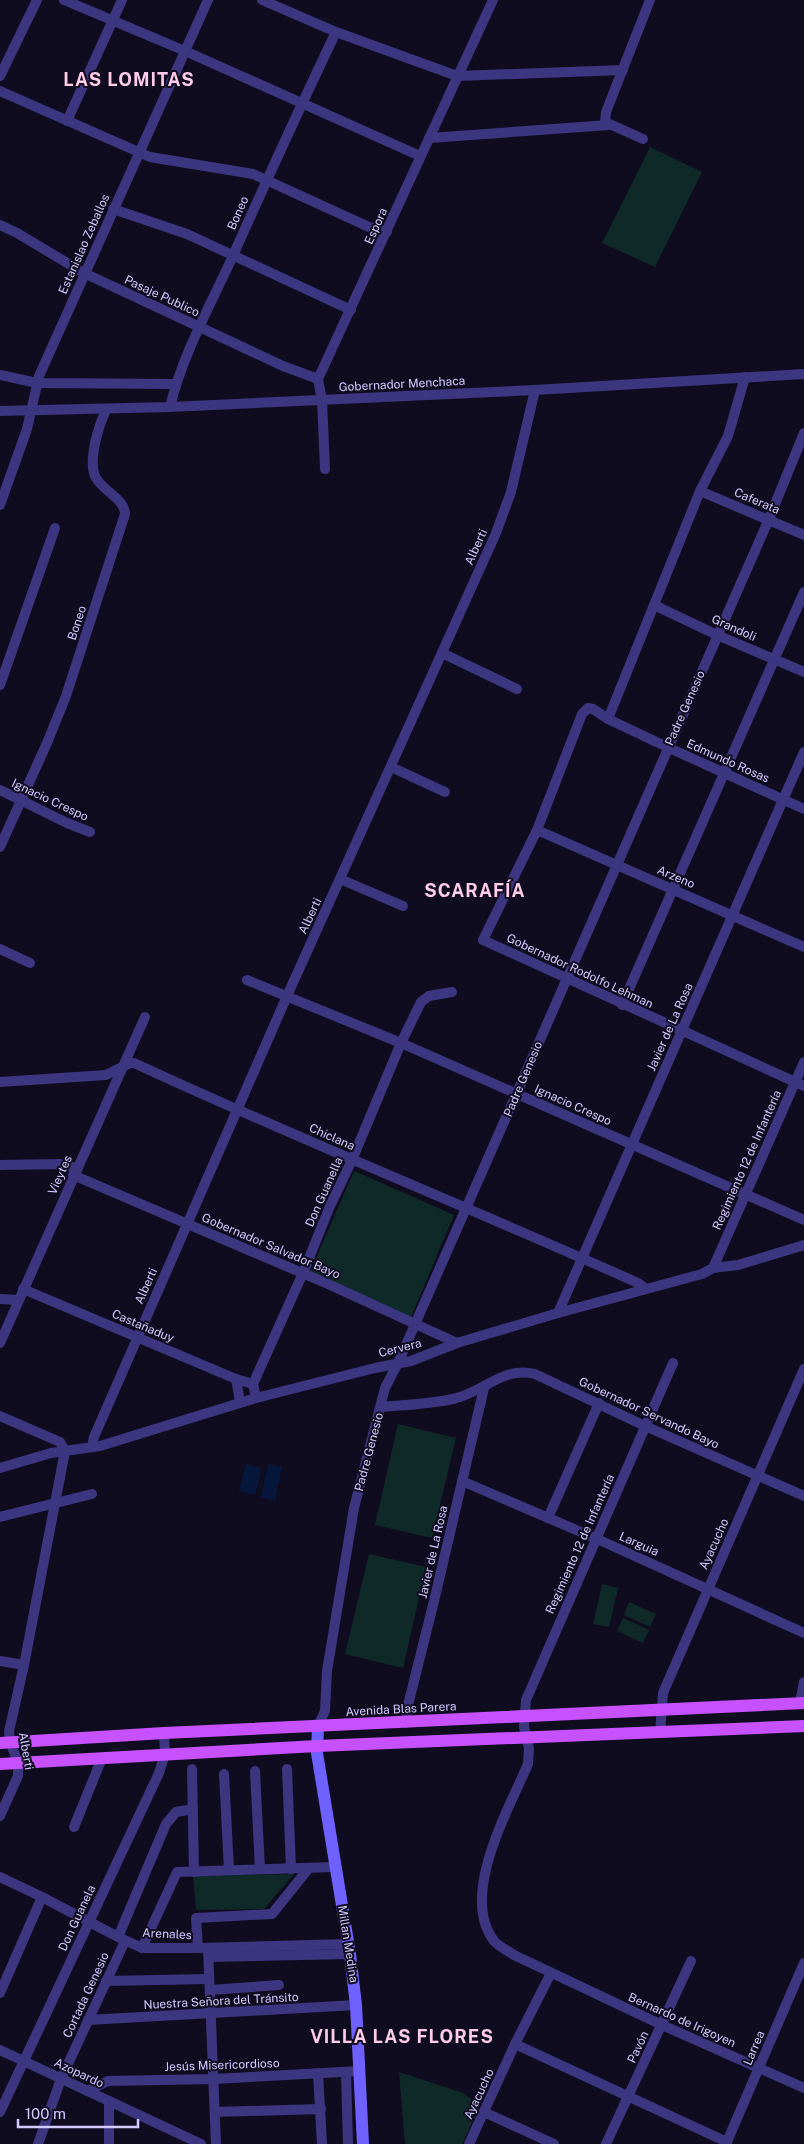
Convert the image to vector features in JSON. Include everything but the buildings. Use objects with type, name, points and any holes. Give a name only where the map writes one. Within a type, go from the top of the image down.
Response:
[{"type":"main road","name":"Avenida Blas Parera","points":[[5,1742],[802,1703]]},
{"type":"main road","points":[[0,1764],[317,1746],[804,1726]]},
{"type":"street","points":[[0,76],[37,0]]},
{"type":"street","points":[[64,0],[185,51],[420,156]]},
{"type":"street","points":[[67,121],[122,0]]},
{"type":"street","name":"Estanislao Zeballos","points":[[0,504],[25,435],[37,384],[84,273],[208,0]]},
{"type":"street","points":[[262,0],[336,32],[457,76],[623,70]]},
{"type":"street","name":"Espora","points":[[318,378],[493,0]]},
{"type":"street","points":[[643,139],[605,122],[606,112],[650,0]]},
{"type":"street","name":"Boneo","points":[[170,407],[175,384],[267,179],[336,32]]},
{"type":"street","points":[[0,91],[139,153],[150,157],[240,171],[267,179],[369,227],[387,232]]},
{"type":"street","points":[[429,138],[609,125]]},
{"type":"street","points":[[113,210],[187,234],[351,310]]},
{"type":"street","name":"Pasaje Publico","points":[[0,225],[84,273],[283,366],[318,378]]},
{"type":"street","name":"Gobernador Menchaca","points":[[0,411],[106,410],[535,390],[804,374]]},
{"type":"street","points":[[0,375],[37,384],[175,384]]},
{"type":"street","points":[[608,719],[700,491],[728,436],[745,377]]},
{"type":"street","points":[[318,378],[322,400],[325,469]]},
{"type":"street","name":"Alberti","points":[[92,1447],[94,1437],[137,1337],[287,996],[502,519],[523,446],[535,390]]},
{"type":"street","name":"Boneo","points":[[0,846],[22,801],[66,696],[125,514],[124,507],[97,480],[94,473],[94,441],[106,410]]},
{"type":"street","name":"Padre Genesio","points":[[317,1746],[318,1726],[325,1711],[327,1671],[354,1508],[385,1388],[466,1210],[566,978],[769,519],[804,433]]},
{"type":"street","name":"Caferata","points":[[700,491],[804,535]]},
{"type":"street","points":[[0,685],[55,528]]},
{"type":"street","points":[[622,1005],[804,592]]},
{"type":"street","name":"Grandoli","points":[[654,605],[717,635],[804,672]]},
{"type":"street","points":[[442,653],[517,689]]},
{"type":"street","name":"Edmundo Rosas","points":[[538,830],[582,714],[588,708],[725,774],[804,809]]},
{"type":"street","name":"Javier de La Rosa","points":[[558,1313],[804,752]]},
{"type":"street","points":[[391,767],[445,792]]},
{"type":"street","name":"Ignacio Crespo","points":[[0,790],[67,823],[90,832]]},
{"type":"street","name":"Arzeno","points":[[538,830],[804,947]]},
{"type":"street","name":"Gobernador Rodolfo Lehman","points":[[538,830],[483,940],[622,1005],[800,1084]]},
{"type":"street","points":[[340,878],[403,906]]},
{"type":"street","points":[[0,949],[30,964]]},
{"type":"street","name":"Ignacio Crespo","points":[[247,980],[401,1043],[804,1220]]},
{"type":"street","name":"Don Guanella","points":[[253,1384],[303,1273],[401,1043],[424,998],[452,992]]},
{"type":"street","name":"Vieytes","points":[[0,1343],[145,1017]]},
{"type":"street","name":"Regimiento 12 de Infantería","points":[[713,1268],[746,1194],[800,1084],[804,1062]]},
{"type":"street","name":"Chiclana","points":[[0,1082],[106,1075],[134,1063],[466,1210],[638,1283],[646,1289]]},
{"type":"street","name":"Gobernador Salvador Bayo","points":[[0,1165],[60,1164],[188,1223],[415,1323],[457,1344]]},
{"type":"street","name":"Cervera","points":[[0,1468],[51,1453],[92,1447],[240,1402],[411,1361],[457,1344],[558,1313],[702,1274],[713,1268],[738,1265],[804,1245]]},
{"type":"street","name":"Castañaduy","points":[[23,1289],[236,1379],[253,1384]]},
{"type":"street","points":[[0,1299],[18,1300]]},
{"type":"street","name":"Regimiento 12 de Infantería","points":[[527,1738],[524,1716],[526,1700],[595,1538],[673,1363]]},
{"type":"street","name":"Ayacucho","points":[[660,1732],[660,1710],[663,1693],[804,1369]]},
{"type":"street","name":"Gobernador Servando Bayo","points":[[381,1407],[453,1399],[484,1388],[507,1374],[518,1371],[536,1374],[645,1426],[804,1496]]},
{"type":"street","points":[[236,1379],[240,1402]]},
{"type":"street","points":[[253,1384],[256,1398]]},
{"type":"street","name":"Javier de La Rosa","points":[[406,1723],[407,1709],[484,1388]]},
{"type":"street","points":[[548,1518],[599,1403]]},
{"type":"street","points":[[0,1416],[60,1442],[65,1451]]},
{"type":"street","name":"Alberti","points":[[0,1816],[18,1776],[18,1762],[5,1742],[24,1665],[65,1451]]},
{"type":"street","name":"Larguia","points":[[462,1481],[595,1538],[804,1633]]},
{"type":"street","points":[[0,1518],[92,1494]]},
{"type":"street","points":[[0,1661],[24,1665]]},
{"type":"street","points":[[802,1703],[804,1682]]},
{"type":"street","name":"Don Guanela","points":[[0,2112],[159,1773],[165,1754],[164,1733]]},
{"type":"street","name":"Bernardo de Irigoyen","points":[[527,1738],[530,1755],[528,1764],[486,1867],[482,1889],[482,1908],[488,1929],[496,1942],[514,1955],[551,1974],[804,2088]]},
{"type":"street","name":"Millan Medina","points":[[317,1746],[356,2005],[363,2144]]},
{"type":"street","points":[[74,1827],[102,1758]]},
{"type":"street","points":[[192,1769],[194,1872]]},
{"type":"street","points":[[288,1769],[291,1868]]},
{"type":"street","points":[[255,1771],[260,1870]]},
{"type":"street","points":[[224,1774],[229,1870]]},
{"type":"street","name":"Cortada Genesio","points":[[38,2144],[61,2079],[106,1981],[166,1824],[176,1812],[193,1808]]},
{"type":"street","points":[[142,1948],[177,1872],[335,1867]]},
{"type":"street","points":[[216,2144],[210,1990],[205,1951],[196,1918],[272,1914],[308,1868]]},
{"type":"street","name":"Arenales","points":[[0,1877],[42,1896],[142,1948],[205,1951],[349,1949]]},
{"type":"street","points":[[0,1993],[42,1896]]},
{"type":"street","name":"Pavón","points":[[606,2144],[691,1961]]},
{"type":"street","name":"Larrea","points":[[726,2143],[804,1963]]},
{"type":"street","name":"Ayacucho","points":[[469,2144],[515,2044],[551,1974]]},
{"type":"street","points":[[106,1981],[209,1979]]},
{"type":"street","points":[[210,1990],[279,1985]]},
{"type":"street","name":"Nuestra Señora del Tránsito","points":[[88,2020],[210,2015],[356,2005]]},
{"type":"street","points":[[515,2044],[726,2143]]},
{"type":"street","name":"Azopardo","points":[[0,2050],[201,2144]]},
{"type":"street","name":"Jesús Misericordioso","points":[[87,2091],[108,2081],[213,2080],[360,2071]]},
{"type":"street","points":[[346,2072],[348,2144]]},
{"type":"street","points":[[318,2073],[322,2144]]},
{"type":"street","points":[[109,2101],[109,2144]]},
{"type":"street","points":[[215,2112],[321,2109]]},
{"type":"street","points":[[484,2112],[554,2144]]},
{"type":"green space","points":[[650,147],[702,172],[655,267],[602,243]]},
{"type":"green space","points":[[354,1171],[454,1215],[411,1317],[310,1272]]},
{"type":"green space","points":[[398,1424],[456,1438],[432,1538],[375,1525]]},
{"type":"green space","points":[[369,1554],[426,1567],[403,1668],[345,1654]]},
{"type":"green space","points":[[602,1584],[618,1588],[609,1627],[593,1624]]},
{"type":"green space","points":[[629,1602],[656,1614],[650,1627],[624,1615]]},
{"type":"green space","points":[[623,1618],[649,1630],[643,1643],[617,1631]]},
{"type":"green space","points":[[294,1874],[264,1909],[196,1910],[193,1876]]},
{"type":"green space","points":[[399,2072],[463,2093],[480,2106],[462,2144],[405,2144]]},
{"type":"water","points":[[246,1464],[262,1468],[255,1495],[239,1491]]},
{"type":"water","points":[[268,1464],[282,1467],[275,1501],[261,1498]]},
{"type":"district","name":"LAS LOMITAS","points":[[129,79]]},
{"type":"district","name":"SCARAFÍA","points":[[475,890]]},
{"type":"district","name":"VILLA LAS FLORES","points":[[402,2036]]}]
